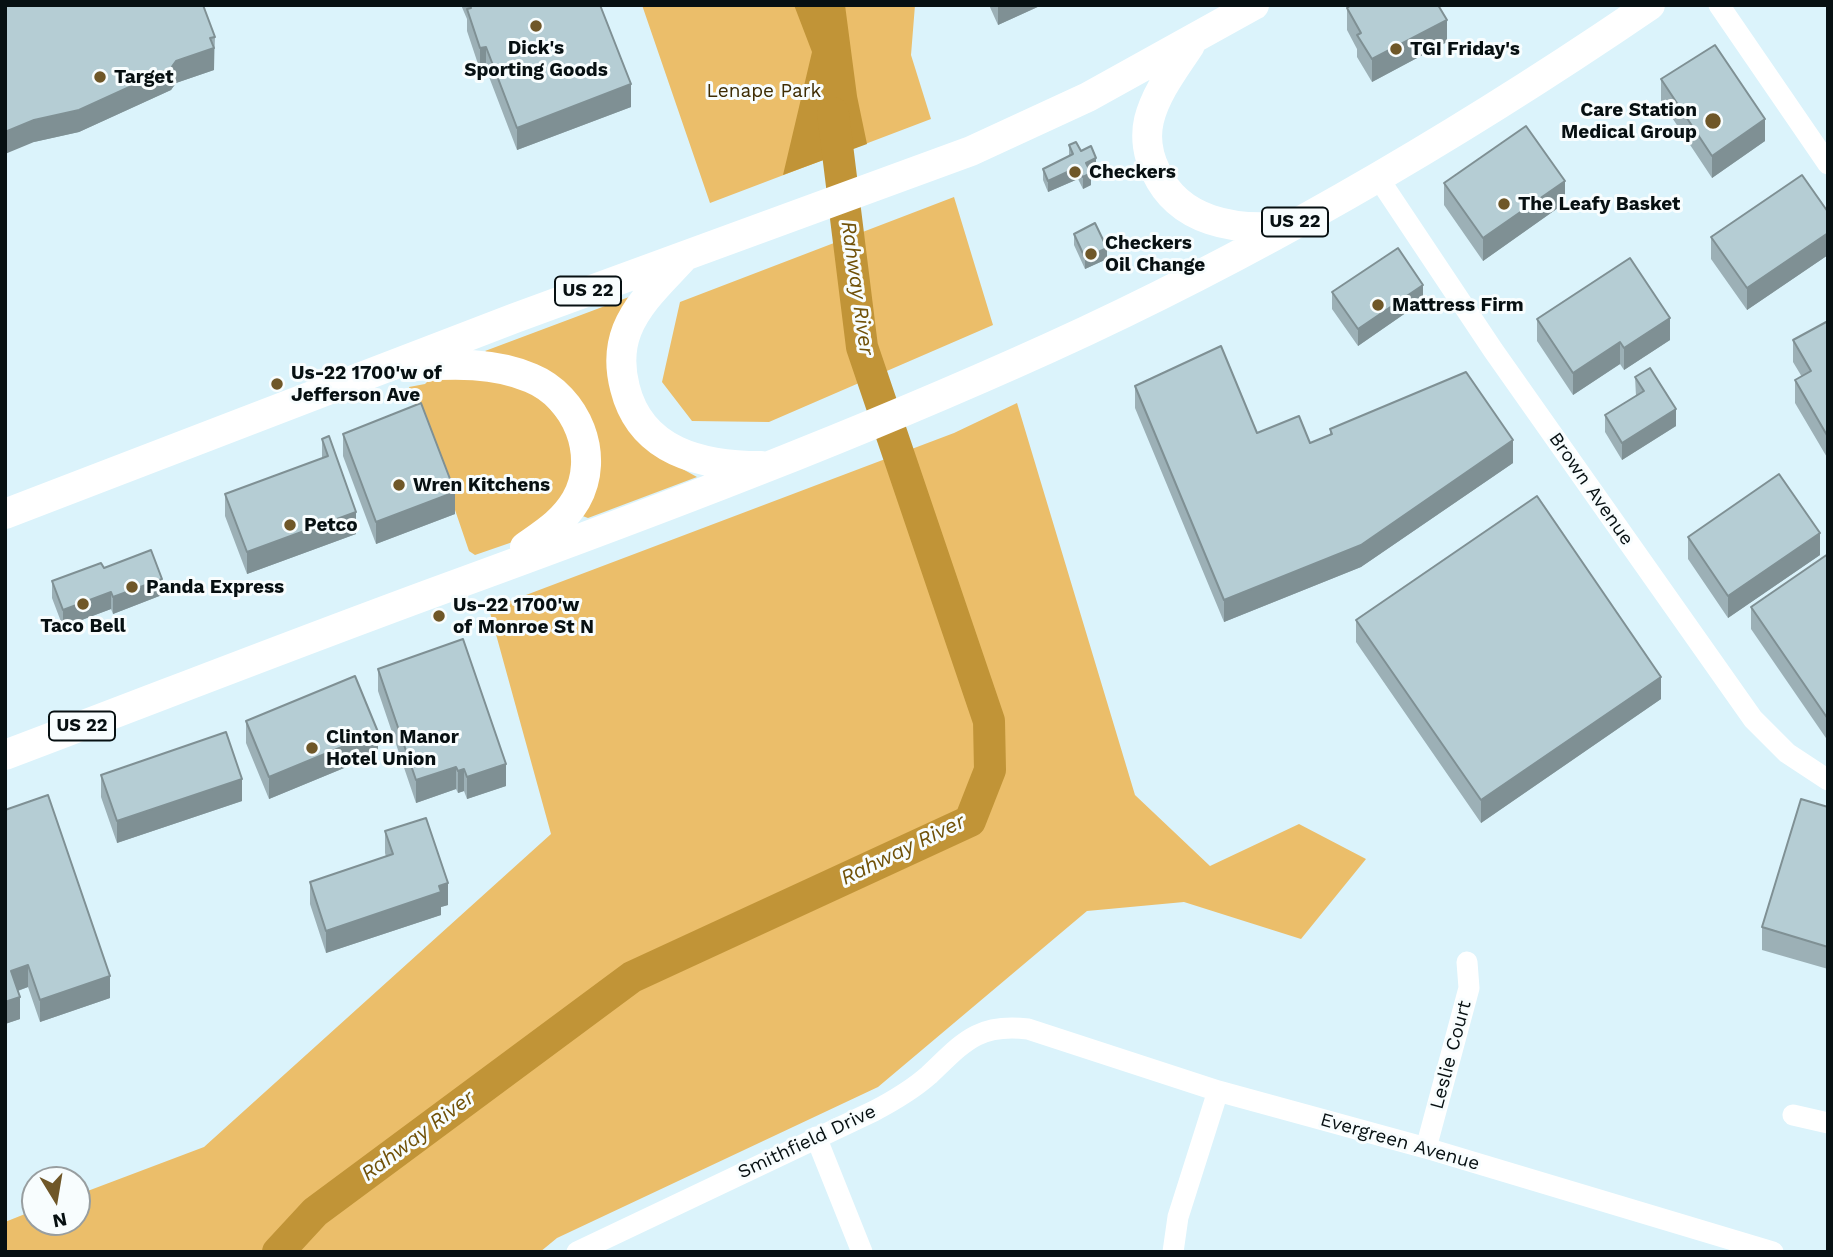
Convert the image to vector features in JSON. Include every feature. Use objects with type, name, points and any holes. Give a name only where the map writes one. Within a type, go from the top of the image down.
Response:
[{"type":"highway","name":"US 22","points":[[5,514],[390,366],[1011,134],[1192,42],[1254,5]]},
{"type":"highway","name":"US 22","points":[[5,755],[773,466],[848,436],[1080,333],[1289,225],[1377,176],[1568,60],[1650,5]]},
{"type":"highway","points":[[1192,42],[1161,90],[1148,123],[1150,157],[1159,179],[1183,207],[1206,219],[1253,227],[1289,225]]},
{"type":"highway","points":[[685,256],[639,308],[627,330],[621,364],[631,405],[649,434],[677,452],[721,464],[773,466]]},
{"type":"highway","points":[[390,366],[465,365],[519,374],[545,385],[556,394],[567,405],[580,429],[586,465],[577,498],[546,534],[490,572]]},
{"type":"street","points":[[1719,5],[1828,164]]},
{"type":"street","name":"Brown Avenue","points":[[1377,176],[1493,350],[1753,719],[1787,753],[1828,780]]},
{"type":"street","name":"Leslie Court","points":[[1426,1148],[1469,988],[1467,962]]},
{"type":"street","name":"Smithfield Drive","points":[[577,1252],[893,1101],[928,1075],[962,1042],[977,1034],[1002,1027],[1028,1029]]},
{"type":"street","name":"Evergreen Avenue","points":[[1028,1029],[1218,1091],[1426,1148],[1716,1244],[1773,1252]]},
{"type":"street","points":[[1173,1252],[1178,1217],[1218,1091]]},
{"type":"street","points":[[1793,1115],[1828,1123]]},
{"type":"street","points":[[816,1137],[862,1252]]},
{"type":"green space","name":"Lenape Park","points":[[642,5],[915,5],[911,55],[931,119],[710,203]]},
{"type":"green space","points":[[954,197],[993,325],[769,422],[692,421],[662,382],[680,302]]},
{"type":"green space","points":[[629,297],[613,342],[677,466],[697,477],[588,518],[577,514],[593,434],[485,351]]},
{"type":"green space","points":[[470,372],[539,395],[571,435],[573,484],[530,536],[475,555],[469,551],[425,422],[422,423],[409,387]]},
{"type":"green space","points":[[1017,403],[1135,795],[1210,866],[1299,824],[1366,859],[1301,939],[1184,902],[1087,911],[878,1087],[557,1238],[540,1252],[5,1252],[5,1222],[21,1216],[21,1236],[91,1236],[91,1190],[204,1147],[551,834],[489,609],[954,433]]},
{"type":"shaded area","points":[[794,5],[845,5],[857,96],[867,144],[783,175],[812,52]]},
{"type":"building","name":"Target","points":[[5,5],[203,5],[215,37],[210,38],[214,48],[176,61],[171,68],[79,110],[34,120],[5,132]]},
{"type":"building","points":[[470,5],[600,5],[631,84],[517,128],[486,47],[480,48],[467,9],[471,8]]},
{"type":"building","points":[[1351,5],[1438,5],[1447,20],[1372,59],[1357,35],[1361,33],[1347,8]]},
{"type":"building","name":"Care Station Medical Group","points":[[1715,45],[1765,119],[1712,156],[1661,79]]},
{"type":"building","name":"The Leafy Basket","points":[[1526,126],[1565,181],[1483,238],[1444,183]]},
{"type":"building","points":[[1076,142],[1081,151],[1091,146],[1096,158],[1086,163],[1091,173],[1083,177],[1078,167],[1048,181],[1043,169],[1073,154],[1069,145]]},
{"type":"building","points":[[1802,175],[1828,212],[1828,233],[1747,288],[1711,237]]},
{"type":"building","points":[[1095,223],[1107,248],[1085,258],[1074,234]]},
{"type":"building","name":"Mattress Firm","points":[[1398,248],[1423,285],[1358,329],[1332,292]]},
{"type":"building","points":[[1630,258],[1670,318],[1624,348],[1620,342],[1573,373],[1537,319]]},
{"type":"building","points":[[1828,321],[1828,437],[1795,380],[1811,371],[1793,340]]},
{"type":"building","points":[[1221,346],[1257,433],[1299,416],[1310,443],[1332,434],[1330,429],[1466,372],[1513,440],[1361,545],[1224,600],[1135,386]]},
{"type":"building","points":[[1650,368],[1676,409],[1622,443],[1605,415],[1644,391],[1635,377]]},
{"type":"building","name":"Wren Kitchens","points":[[421,403],[455,492],[376,522],[343,434]]},
{"type":"building","name":"Petco","points":[[329,436],[356,512],[247,552],[225,494],[328,456],[322,439]]},
{"type":"building","points":[[1779,474],[1820,533],[1728,596],[1688,537]]},
{"type":"building","points":[[1537,496],[1661,677],[1481,800],[1356,620]]},
{"type":"building","points":[[151,550],[162,579],[113,597],[111,592],[63,610],[52,581],[101,563],[104,568]]},
{"type":"building","points":[[1828,554],[1828,719],[1751,607]]},
{"type":"building","points":[[463,639],[506,764],[467,777],[464,769],[458,771],[456,767],[416,780],[378,669]]},
{"type":"building","name":"Clinton Manor Hotel Union","points":[[355,676],[378,732],[269,777],[246,721]]},
{"type":"building","points":[[226,732],[242,779],[117,821],[101,775]]},
{"type":"building","points":[[48,795],[110,976],[40,1000],[28,965],[11,971],[20,997],[5,1002],[5,810]]},
{"type":"building","points":[[1801,799],[1828,807],[1828,947],[1762,927]]},
{"type":"building","points":[[426,818],[448,883],[439,886],[441,892],[326,931],[310,882],[393,854],[385,831]]},
{"type":"waterway","name":"Rahway River","points":[[278,1252],[315,1212],[632,977],[970,821],[990,770],[989,721],[862,347],[833,113]]},
{"type":"place","name":"Dick's Sporting Goods","points":[[536,26]]},
{"type":"place","name":"TGI Friday's","points":[[1396,49]]},
{"type":"place","name":"Target","points":[[100,77]]},
{"type":"place","name":"Care Station Medical Group","points":[[1713,121]]},
{"type":"place","name":"Checkers","points":[[1075,172]]},
{"type":"place","name":"The Leafy Basket","points":[[1504,204]]},
{"type":"place","name":"Checkers Oil Change","points":[[1091,254]]},
{"type":"place","name":"Mattress Firm","points":[[1378,305]]},
{"type":"place","name":"Us-22 1700'w of Jefferson Ave","points":[[277,384]]},
{"type":"place","name":"Wren Kitchens","points":[[399,485]]},
{"type":"place","name":"Petco","points":[[290,525]]},
{"type":"place","name":"Panda Express","points":[[132,587]]},
{"type":"place","name":"Taco Bell","points":[[83,604]]},
{"type":"place","name":"Us-22 1700'w of Monroe St N","points":[[439,616]]},
{"type":"place","name":"Clinton Manor Hotel Union","points":[[312,748]]}]
